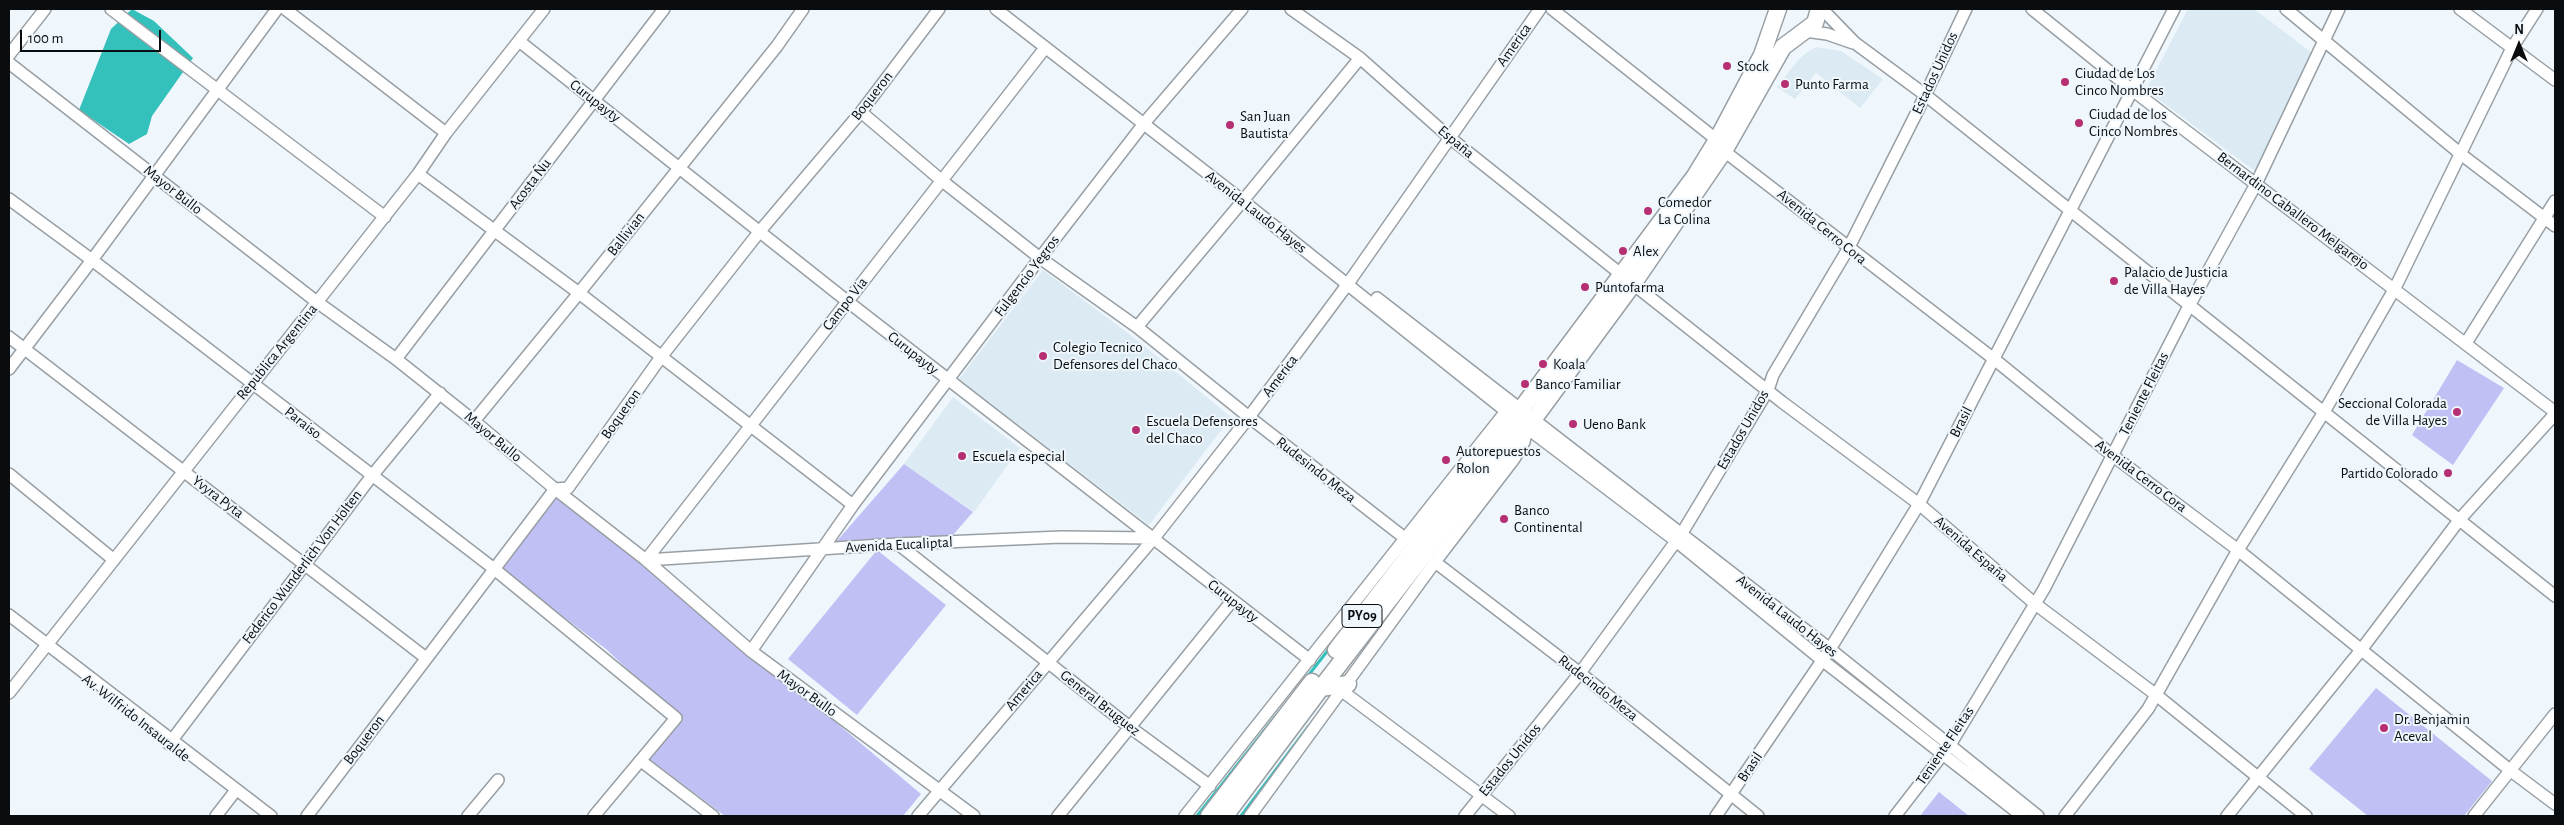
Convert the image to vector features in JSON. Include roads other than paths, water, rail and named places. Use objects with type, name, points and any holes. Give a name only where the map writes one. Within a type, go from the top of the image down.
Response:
[{"type":"highway","name":"PY09","points":[[1209,816],[1627,279],[1695,176],[1721,146],[1783,47],[1815,23],[1820,9]]},
{"type":"highway","name":"PY09","points":[[1721,146],[1762,55],[1778,10]]},
{"type":"highway","name":"PY09","points":[[1778,10],[1783,25],[1788,29],[1804,31]]},
{"type":"highway","name":"PY09","points":[[1225,816],[1321,688],[1508,446],[1520,416]]},
{"type":"highway","points":[[1321,688],[1345,687]]},
{"type":"street","points":[[9,55],[45,9]]},
{"type":"street","points":[[111,9],[385,216]]},
{"type":"street","points":[[9,369],[277,9]]},
{"type":"street","points":[[285,9],[446,134]]},
{"type":"street","name":"Republica Argentina","points":[[9,693],[418,174],[446,134],[544,9]]},
{"type":"street","name":"Acosta Ñu","points":[[396,360],[664,9]]},
{"type":"street","name":"Ballivian","points":[[474,421],[777,46],[803,9]]},
{"type":"street","name":"Boqueron","points":[[307,816],[493,568],[555,489],[568,488],[661,357],[760,231],[860,112],[939,9]]},
{"type":"street","points":[[996,9],[1145,123]]},
{"type":"street","name":"Fulgencio Yegros","points":[[751,651],[853,505],[949,381],[1040,258],[1145,123],[1242,9]]},
{"type":"street","name":"España","points":[[1291,9],[1360,58],[1449,137],[1627,279]]},
{"type":"street","name":"America","points":[[918,816],[1154,538],[1248,417],[1349,282],[1540,9]]},
{"type":"street","name":"Avenida Cerro Cora","points":[[1552,9],[1848,248],[1994,360],[2112,455],[2238,550],[2510,771],[2555,804]]},
{"type":"street","points":[[1820,9],[1855,43],[1924,94],[2555,596]]},
{"type":"street","name":"Estados Unidos","points":[[1465,816],[1580,673],[1679,537],[1768,390],[1773,375],[1848,248],[1918,110],[1966,9]]},
{"type":"street","name":"Bernardino Caballero Melgarejo","points":[[2032,9],[2131,89],[2395,288],[2555,413]]},
{"type":"street","name":"Brasil","points":[[1716,816],[1830,649],[1919,504],[2131,89],[2174,9]]},
{"type":"street","points":[[2286,9],[2325,39],[2462,155],[2555,226]]},
{"type":"street","name":"Teniente Fleitas","points":[[1895,816],[1941,754],[1950,745],[2044,589],[2189,306],[2256,184],[2339,9]]},
{"type":"street","points":[[2460,9],[2555,80]]},
{"type":"street","points":[[2065,816],[2148,709],[2238,550],[2324,412],[2395,288],[2462,155],[2512,48],[2537,9]]},
{"type":"street","points":[[1804,31],[1827,34],[1855,43]]},
{"type":"street","name":"Curupayty","points":[[519,41],[949,381],[1310,660]]},
{"type":"street","name":"Campo Via","points":[[646,560],[1045,48]]},
{"type":"street","points":[[1137,327],[1360,58]]},
{"type":"street","name":"Mayor Bullo","points":[[9,63],[317,302],[440,394],[555,489],[646,560],[751,651],[974,816]]},
{"type":"street","name":"Rudesindo Meza","points":[[860,112],[941,180],[1040,258],[1137,327],[1248,417],[1406,539]]},
{"type":"street","name":"Avenida Laudo Hayes","points":[[1145,123],[1245,199],[1520,416],[1830,649],[2038,816]]},
{"type":"street","points":[[418,174],[579,293],[853,505]]},
{"type":"street","name":"Paraiso","points":[[9,199],[92,260],[493,568],[676,718],[641,761]]},
{"type":"street","points":[[2466,343],[2546,219],[2555,201]]},
{"type":"street","name":"Avenida España","points":[[1627,279],[1768,390],[1919,504],[2034,603],[2155,694],[2306,816]]},
{"type":"street","name":"Yvyra Pyta","points":[[9,337],[426,658]]},
{"type":"street","name":"Federico Wunderlich Von Holten","points":[[171,742],[371,476],[440,394]]},
{"type":"street","points":[[2227,816],[2361,650],[2460,519],[2555,413]]},
{"type":"street","points":[[1185,816],[1406,539],[1520,416]]},
{"type":"street","points":[[1251,816],[1436,562],[1514,459],[1524,442],[1520,416]]},
{"type":"street","points":[[9,474],[114,560]]},
{"type":"street","name":"Avenida Eucaliptal","points":[[646,560],[898,544],[1061,537],[1154,538]]},
{"type":"street","name":"Avenida Laudo Hayes","points":[[1679,537],[1822,660],[2022,816]]},
{"type":"street","name":"General Bruguez","points":[[898,544],[1131,728],[1210,786]]},
{"type":"street","name":"Rudecindo Meza","points":[[1436,562],[1580,673],[1758,816]]},
{"type":"street","points":[[1058,816],[1232,601]]},
{"type":"street","points":[[9,615],[45,646],[270,816]]},
{"type":"street","points":[[9,622],[45,646]]},
{"type":"street","points":[[1345,687],[1509,816]]},
{"type":"street","points":[[2474,816],[2555,714]]},
{"type":"street","name":"Av. Wilfrido Insauralde","points":[[171,742],[261,816]]},
{"type":"street","points":[[594,816],[641,761],[713,816]]},
{"type":"street","points":[[468,816],[498,780]]},
{"type":"street","points":[[216,816],[233,794]]},
{"type":"waterway","points":[[1307,677],[1329,649]]},
{"type":"waterway","points":[[1197,816],[1275,717]]},
{"type":"waterway","points":[[1241,816],[1308,727]]},
{"type":"place","name":"Stock","points":[[1727,66]]},
{"type":"place","name":"Ciudad de Los Cinco Nombres","points":[[2065,82]]},
{"type":"place","name":"Punto Farma","points":[[1785,84]]},
{"type":"place","name":"Ciudad de los Cinco Nombres","points":[[2079,123]]},
{"type":"place","name":"San Juan Bautista","points":[[1230,125]]},
{"type":"place","name":"Comedor La Colina","points":[[1648,211]]},
{"type":"place","name":"Alex","points":[[1623,251]]},
{"type":"place","name":"Palacio de Justicia de Villa Hayes","points":[[2114,281]]},
{"type":"place","name":"Puntofarma","points":[[1585,287]]},
{"type":"place","name":"Colegio Tecnico Defensores del Chaco","points":[[1043,356]]},
{"type":"place","name":"Koala","points":[[1543,364]]},
{"type":"place","name":"Banco Familiar","points":[[1525,384]]},
{"type":"place","name":"Seccional Colorada de Villa Hayes","points":[[2457,412]]},
{"type":"place","name":"Ueno Bank","points":[[1573,424]]},
{"type":"place","name":"Escuela Defensores del Chaco","points":[[1136,430]]},
{"type":"place","name":"Escuela especial","points":[[962,456]]},
{"type":"place","name":"Autorepuestos Rolon","points":[[1446,460]]},
{"type":"place","name":"Partido Colorado","points":[[2448,473]]},
{"type":"place","name":"Banco Continental","points":[[1504,519]]},
{"type":"place","name":"Dr. Benjamin Aceval","points":[[2384,728]]}]
